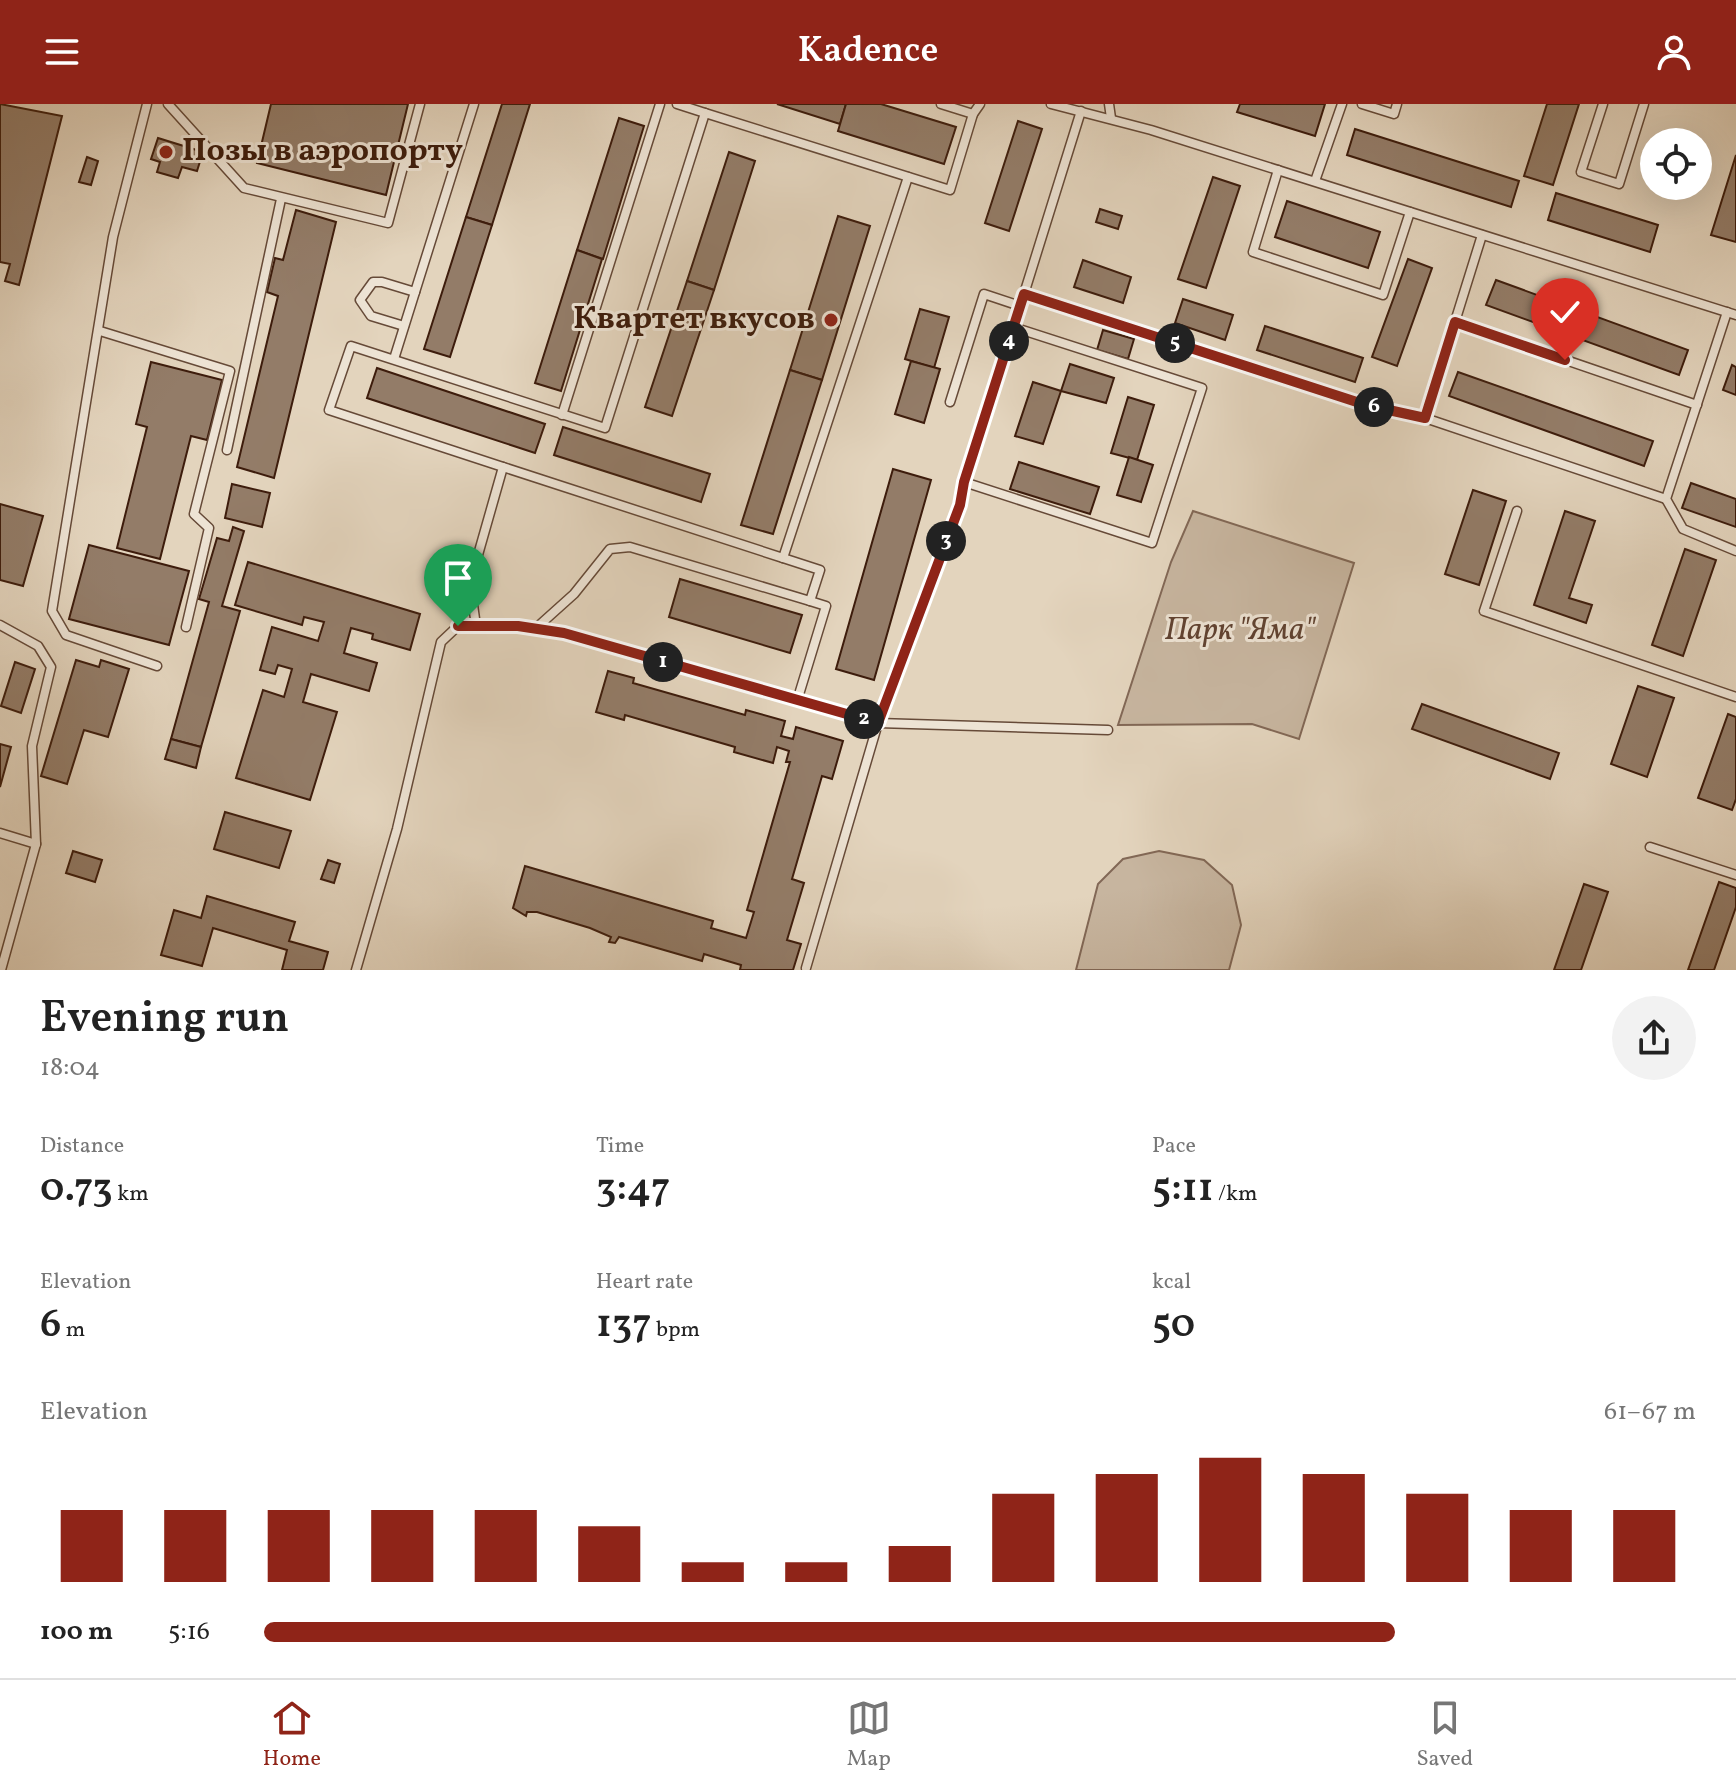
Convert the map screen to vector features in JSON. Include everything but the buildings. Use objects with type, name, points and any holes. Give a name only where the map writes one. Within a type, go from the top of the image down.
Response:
[{"type":"lane","points":[[147,104],[113,237],[52,611],[66,635],[157,666]]},
{"type":"lane","points":[[168,104],[244,188],[388,223],[420,104]]},
{"type":"lane","points":[[394,359],[474,104]]},
{"type":"lane","points":[[562,415],[660,104]]},
{"type":"lane","points":[[677,104],[950,190],[973,114],[980,104]]},
{"type":"lane","points":[[941,104],[973,114]]},
{"type":"lane","points":[[1051,104],[1111,118],[1732,314],[1666,499]]},
{"type":"lane","points":[[1109,104],[1111,118]]},
{"type":"lane","points":[[1315,181],[1342,104]]},
{"type":"lane","points":[[1362,104],[1394,114],[1397,104]]},
{"type":"lane","points":[[1603,104],[1581,172],[1619,184],[1644,104]]},
{"type":"lane","points":[[806,968],[878,723],[960,505],[964,482],[1081,111]]},
{"type":"lane","points":[[705,113],[605,428],[351,346],[329,410],[820,570],[810,601]]},
{"type":"lane","points":[[1278,170],[1253,252],[1383,295],[1410,212]]},
{"type":"lane","points":[[783,558],[908,177]]},
{"type":"lane","points":[[227,450],[281,199]]},
{"type":"lane","points":[[1425,418],[1482,235]]},
{"type":"lane","points":[[404,326],[371,316],[363,309],[360,300],[373,282],[415,292]]},
{"type":"lane","points":[[950,402],[984,294],[1020,306]]},
{"type":"lane","points":[[1024,294],[1366,405],[1425,418],[1666,499],[1683,529],[1736,551]]},
{"type":"lane","points":[[1455,322],[1697,405]]},
{"type":"lane","points":[[964,482],[1152,543],[1202,388],[1013,327]]},
{"type":"lane","points":[[100,331],[230,371],[194,514],[209,528],[186,627]]},
{"type":"lane","points":[[476,626],[470,583],[503,467]]},
{"type":"lane","points":[[1517,511],[1484,611],[1736,697]]},
{"type":"lane","points":[[535,629],[574,594],[610,549],[630,547],[826,606],[797,701]]},
{"type":"lane","points":[[0,625],[38,646],[51,667],[32,746],[36,844],[1,970]]},
{"type":"lane","points":[[356,970],[397,829],[441,642],[458,626],[564,633],[878,723],[1108,730]]},
{"type":"lane","points":[[0,833],[36,844]]},
{"type":"lane","points":[[1650,847],[1736,875]]},
{"type":"green space","name":"Парк \"Яма\"","points":[[1193,511],[1354,563],[1299,739],[1252,724],[1118,725],[1171,562]]},
{"type":"green space","points":[[1159,851],[1204,860],[1232,885],[1241,925],[1229,970],[1076,970],[1098,884],[1123,859]]},
{"type":"place","name":"Позы в аэропорту","points":[[166,152]]},
{"type":"place","name":"Квартет вкусов","points":[[831,320]]},
{"type":"route","points":[[458,626],[518,626],[564,633],[878,723],[960,505],[964,482],[1024,294],[1366,405],[1425,418],[1455,322],[1565,360]]}]
